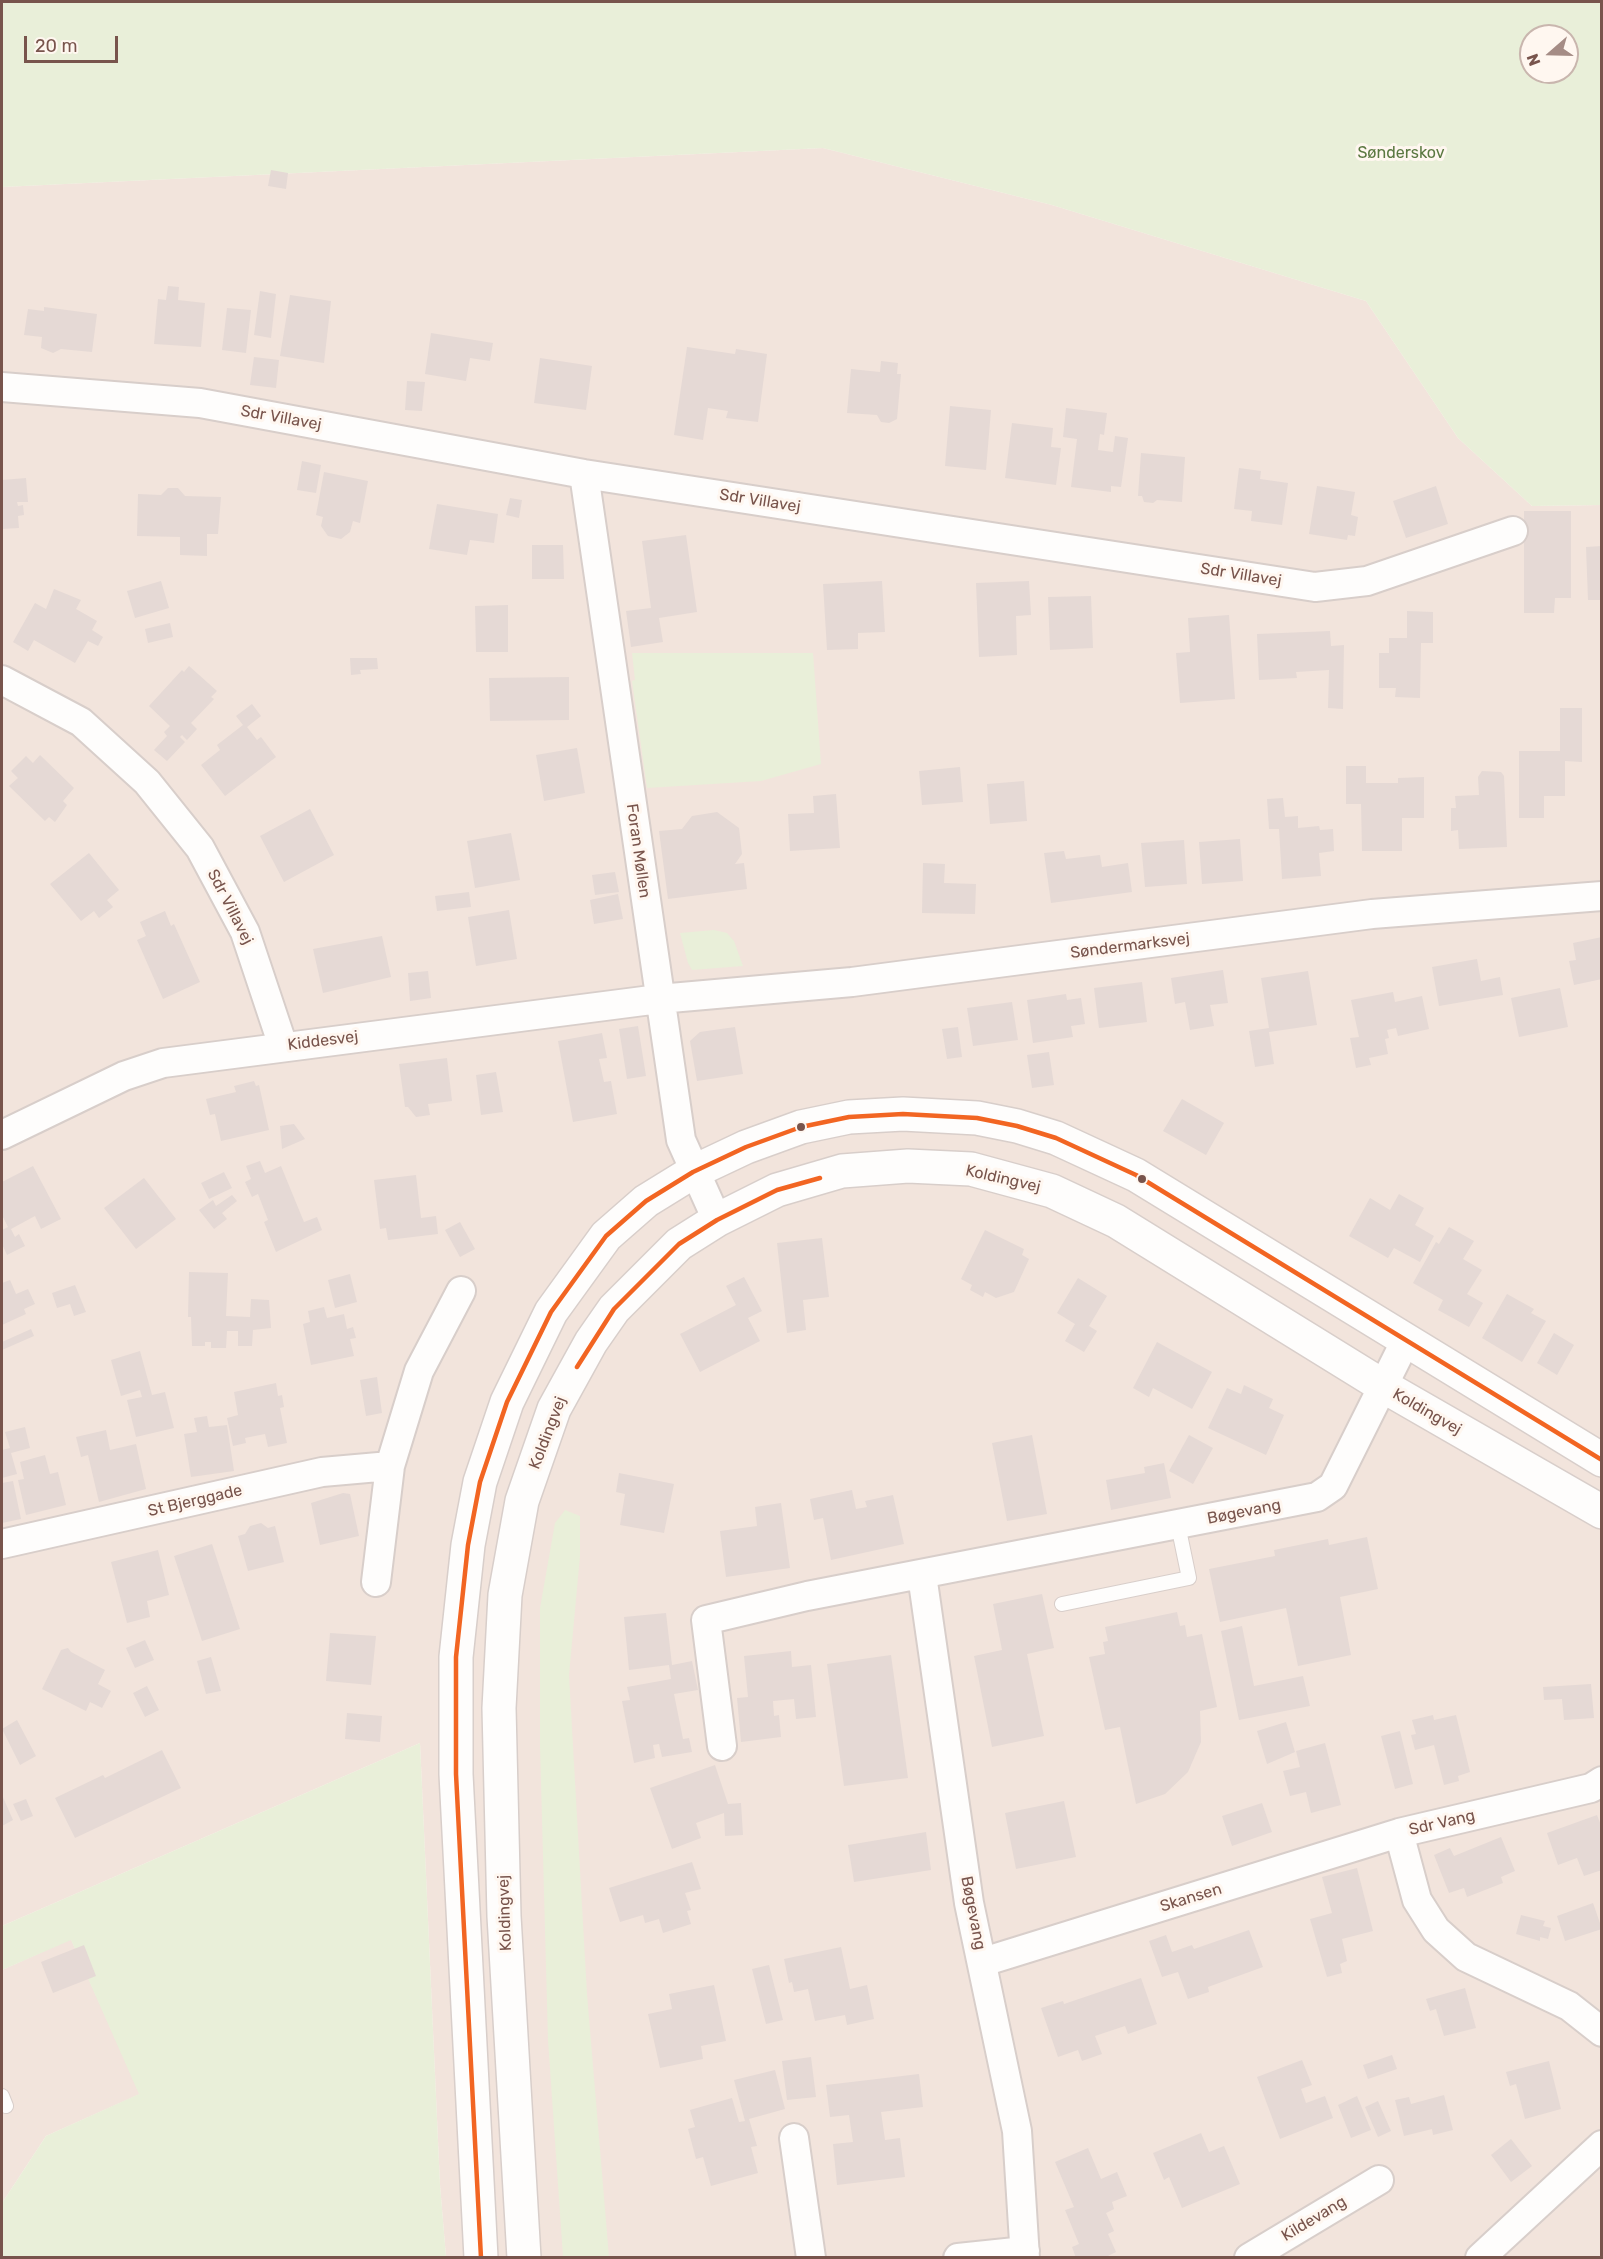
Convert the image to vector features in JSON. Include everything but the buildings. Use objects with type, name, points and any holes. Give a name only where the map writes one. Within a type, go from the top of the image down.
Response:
[{"type":"main road","points":[[481,2258],[456,1774],[456,1657],[470,1534],[480,1482],[507,1402],[551,1312],[606,1236],[646,1201],[693,1172],[746,1147],[801,1127],[849,1117],[903,1113],[977,1118],[1017,1126],[1056,1138],[1136,1175],[1405,1342],[1602,1460]]},
{"type":"main road","name":"Koldingvej","points":[[524,2258],[504,1916],[499,1708],[505,1595],[522,1501],[554,1409],[591,1342],[614,1309],[642,1278],[679,1244],[717,1220],[777,1190],[842,1171],[908,1166],[971,1169],[1052,1191],[1116,1221],[1383,1386],[1602,1512]]},
{"type":"street","name":"Sdr Villavej","points":[[2,387],[200,404],[584,474],[1315,587],[1367,581],[1513,531]]},
{"type":"street","name":"Foran Møllen","points":[[584,474],[681,1140],[693,1172],[717,1220]]},
{"type":"street","name":"Sdr Villavej","points":[[2,680],[81,722],[147,782],[200,848],[245,932],[283,1046]]},
{"type":"street","name":"Søndermarksvej","points":[[659,999],[852,982],[1372,914],[1602,896]]},
{"type":"street","name":"Kiddesvej","points":[[2,1134],[124,1076],[163,1063],[659,999]]},
{"type":"street","points":[[376,1582],[390,1466],[419,1371],[461,1291]]},
{"type":"street","name":"Bøgevang","points":[[722,1746],[706,1620],[807,1596],[1317,1497],[1334,1486],[1405,1342]]},
{"type":"street","name":"St Bjerggade","points":[[2,1545],[322,1472],[390,1466]]},
{"type":"street","name":"Bøgevang","points":[[922,1575],[969,1904],[1017,2131],[1025,2254],[958,2258]]},
{"type":"street","name":"Sdr Vang","points":[[1602,1781],[1591,1788],[1399,1833],[1418,1900],[1436,1930],[1467,1957],[1569,2006],[1602,2032]]},
{"type":"street","name":"Skansen","points":[[983,1962],[1399,1833]]},
{"type":"street","points":[[794,2138],[811,2258]]},
{"type":"street","points":[[1480,2258],[1602,2145]]},
{"type":"street","name":"Kildevang","points":[[1249,2258],[1379,2180]]},
{"type":"lane","points":[[1062,1604],[1190,1578],[1178,1525]]},
{"type":"shaded area","points":[[823,148],[1052,205],[1366,301],[1458,438],[1532,506],[1601,505],[1601,2257],[446,2257],[440,2185],[420,1743],[2,1926],[2,187]]},
{"type":"shaded area","points":[[71,1939],[140,2094],[46,2136],[2,2203],[2,1970]]},
{"type":"green space","name":"Sønderskov","points":[[2,2],[1601,2],[1601,505],[1532,506],[1458,438],[1366,301],[1052,205],[823,148],[2,187]]},
{"type":"green space","points":[[632,653],[813,653],[821,764],[761,781],[647,788],[632,681],[635,680]]},
{"type":"green space","points":[[714,930],[727,933],[734,941],[743,966],[692,970],[680,933]]},
{"type":"green space","points":[[565,1510],[580,1516],[580,1556],[569,1675],[587,1994],[609,2257],[563,2257],[548,2040],[540,1746],[540,1608],[555,1523]]},
{"type":"green space","points":[[420,1743],[440,2185],[446,2257],[2,2257],[2,2203],[46,2136],[139,2094],[71,1940],[2,1970],[2,1926]]},
{"type":"transit line","points":[[481,2258],[456,1774],[456,1657],[468,1545],[480,1482],[507,1402],[551,1312],[606,1236],[646,1201],[693,1172],[746,1147],[801,1127],[849,1117],[903,1114],[977,1118],[1017,1126],[1056,1138],[1136,1175],[1602,1460]]},
{"type":"transit line","points":[[577,1367],[614,1309],[679,1244],[717,1220],[777,1190],[820,1178]]}]
